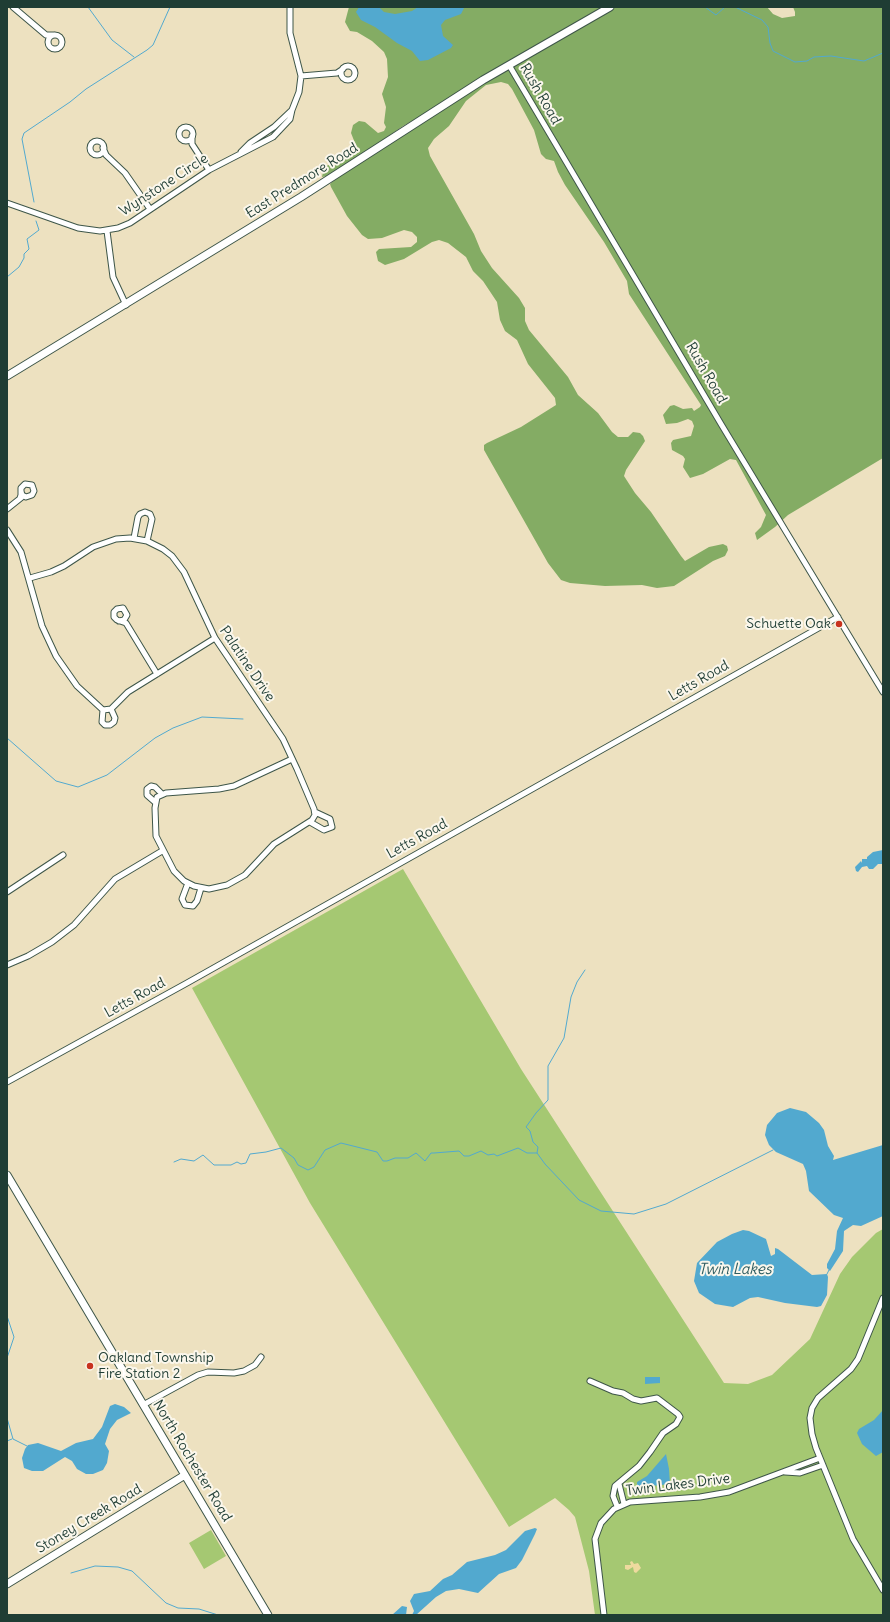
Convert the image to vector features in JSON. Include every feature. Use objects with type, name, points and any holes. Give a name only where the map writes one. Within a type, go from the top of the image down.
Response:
[{"type":"street","points":[[13,7],[46,35],[50,46],[54,48],[62,45],[60,37],[46,35]]},
{"type":"street","name":"Wynstone Circle","points":[[7,203],[78,228],[90,231],[107,231],[123,226],[208,170],[241,152],[254,148],[278,133],[290,119],[299,92],[301,76],[290,33],[290,7]]},
{"type":"street","name":"East Predmore Road","points":[[7,376],[126,305],[509,65],[610,7]]},
{"type":"street","points":[[49,42],[54,36]]},
{"type":"street","name":"Rush Road","points":[[509,65],[721,424],[883,692]]},
{"type":"street","points":[[301,76],[337,73],[350,66],[354,69],[355,73],[351,79],[347,79],[337,73]]},
{"type":"street","points":[[343,69],[343,77]]},
{"type":"street","points":[[192,144],[192,130],[184,128],[180,135],[182,139],[192,144],[208,170]]},
{"type":"street","points":[[186,140],[192,136]]},
{"type":"street","points":[[106,155],[91,152],[92,144],[100,142],[106,155],[125,173],[150,209]]},
{"type":"street","points":[[99,154],[104,148]]},
{"type":"street","points":[[107,231],[113,277],[126,305]]},
{"type":"street","points":[[7,509],[20,498],[34,493],[32,485],[25,484],[22,486],[20,498]]},
{"type":"street","points":[[21,491],[22,495],[26,497]]},
{"type":"street","points":[[134,538],[140,514],[147,513],[152,518],[147,541]]},
{"type":"street","points":[[7,530],[21,552],[30,578],[42,626],[56,656],[77,686],[103,710],[111,709],[128,692],[215,638]]},
{"type":"street","name":"Palatine Drive","points":[[30,578],[64,566],[101,544],[116,539],[134,538],[147,541],[163,549],[178,564],[186,576],[215,638],[268,716],[292,759],[315,812]]},
{"type":"street","points":[[126,623],[119,621],[114,614],[117,609],[121,607],[125,609],[127,617],[126,623],[157,674]]},
{"type":"street","points":[[119,621],[124,620],[127,617]]},
{"type":"street","name":"Letts Road","points":[[7,1082],[187,983],[838,617]]},
{"type":"street","points":[[103,710],[102,722],[106,725],[110,725],[114,722],[115,718],[111,709]]},
{"type":"street","points":[[292,759],[234,786],[219,790],[162,794],[157,797],[155,802],[155,829],[162,851],[174,871],[188,883],[200,888],[218,888],[237,880],[251,870],[274,844],[310,822],[314,818],[315,812],[330,819],[332,827],[324,830],[310,822]]},
{"type":"street","points":[[155,802],[147,795],[147,789],[154,786],[162,794]]},
{"type":"street","points":[[7,965],[28,956],[52,942],[79,920],[115,880],[162,851]]},
{"type":"street","points":[[7,892],[62,855]]},
{"type":"street","points":[[188,883],[182,899],[185,905],[193,906],[197,901],[200,888]]},
{"type":"street","name":"North Rochester Road","points":[[7,1175],[268,1615]]},
{"type":"street","points":[[883,1298],[858,1359],[851,1368],[818,1398],[812,1408],[810,1418],[812,1434],[820,1458],[854,1543],[883,1590]]},
{"type":"street","points":[[143,1405],[198,1375],[208,1372],[234,1373],[244,1371],[255,1364],[262,1357]]},
{"type":"street","points":[[590,1381],[613,1391],[623,1393],[638,1401],[655,1397],[680,1417],[678,1423],[663,1433],[646,1458],[614,1489],[614,1498],[617,1506]]},
{"type":"street","name":"Twin Lakes Drive","points":[[604,1615],[595,1539],[598,1528],[605,1517],[617,1506],[624,1504],[717,1495],[736,1490],[820,1458]]},
{"type":"street","name":"Twin Lakes Drive","points":[[784,1472],[800,1473],[823,1465]]},
{"type":"street","name":"Stoney Creek Road","points":[[7,1584],[185,1475]]},
{"type":"street","points":[[619,1484],[624,1504]]},
{"type":"green space","points":[[349,7],[767,7],[773,14],[782,18],[795,16],[793,7],[883,7],[883,458],[788,515],[757,540],[755,533],[761,527],[766,515],[736,460],[730,459],[703,474],[690,478],[683,467],[685,459],[683,456],[672,450],[671,443],[673,440],[691,436],[694,426],[692,421],[688,419],[677,423],[666,424],[663,415],[670,406],[674,405],[683,409],[692,408],[694,411],[701,405],[629,294],[627,281],[604,242],[565,185],[554,161],[546,159],[541,154],[534,130],[512,89],[508,84],[501,82],[486,85],[466,101],[449,126],[434,139],[428,148],[430,156],[474,234],[481,251],[492,268],[519,298],[525,308],[525,321],[529,330],[568,377],[578,395],[598,413],[612,432],[618,437],[628,437],[633,432],[640,433],[643,436],[645,441],[626,470],[624,476],[681,556],[685,561],[709,547],[723,544],[727,546],[728,550],[725,556],[713,561],[674,586],[657,588],[642,585],[605,586],[570,583],[561,580],[548,563],[484,450],[484,445],[487,443],[521,427],[556,405],[555,398],[528,364],[517,340],[505,331],[500,320],[497,302],[483,281],[473,271],[466,257],[448,243],[439,240],[432,242],[404,259],[385,265],[378,261],[376,252],[379,249],[411,247],[417,242],[417,237],[412,232],[404,230],[382,238],[368,239],[362,235],[347,216],[330,184],[424,114],[403,126],[347,165],[327,176],[322,177],[324,167],[345,158],[353,153],[357,148],[351,133],[353,125],[359,121],[365,122],[378,133],[384,131],[386,127],[384,123],[386,107],[382,94],[388,77],[387,59],[384,52],[372,41],[357,32],[350,31],[345,22]]},
{"type":"green space","points":[[403,869],[521,1069],[724,1383],[748,1384],[772,1375],[810,1339],[840,1274],[852,1257],[876,1233],[883,1229],[883,1615],[595,1615],[589,1571],[575,1517],[569,1510],[555,1498],[509,1527],[310,1203],[192,988]]},
{"type":"green space","points":[[211,1530],[226,1556],[204,1569],[189,1543]]},
{"type":"sand","points":[[632,1561],[634,1564],[638,1563],[641,1568],[636,1573],[634,1572],[633,1567],[628,1570],[625,1569],[625,1565],[631,1565],[630,1562]]},
{"type":"water","points":[[359,7],[379,7],[384,12],[395,14],[412,11],[418,7],[464,8],[461,14],[445,20],[441,25],[443,36],[453,45],[451,48],[428,60],[420,61],[412,51],[397,43],[375,27],[361,20],[356,12]]},
{"type":"water","points":[[883,850],[883,864],[878,864],[873,869],[869,869],[867,866],[862,867],[858,872],[856,871],[855,867],[861,861],[862,863],[862,859],[867,859],[867,857],[873,852]]},
{"type":"water","points":[[790,1108],[806,1112],[819,1123],[824,1130],[828,1146],[834,1156],[833,1160],[883,1145],[883,1216],[861,1226],[853,1225],[844,1231],[843,1251],[830,1271],[827,1268],[827,1264],[835,1249],[837,1231],[843,1218],[834,1215],[809,1191],[806,1171],[803,1164],[776,1152],[769,1145],[765,1135],[767,1125],[777,1113]]},
{"type":"water","name":"Twin Lakes","points":[[743,1230],[749,1231],[766,1239],[771,1256],[775,1254],[775,1248],[812,1275],[827,1274],[827,1295],[821,1306],[817,1307],[785,1303],[758,1297],[750,1298],[733,1307],[715,1304],[699,1293],[694,1281],[697,1263],[717,1242]]},
{"type":"water","points":[[645,1377],[660,1377],[660,1383],[645,1384]]},
{"type":"water","points":[[115,1404],[124,1407],[131,1413],[117,1420],[110,1429],[105,1444],[109,1451],[107,1463],[103,1470],[93,1474],[86,1474],[77,1469],[72,1461],[65,1457],[43,1471],[32,1471],[24,1468],[22,1458],[28,1445],[38,1443],[61,1451],[76,1443],[93,1439],[102,1427],[110,1406]]},
{"type":"water","points":[[883,1410],[883,1452],[876,1456],[862,1444],[857,1433],[859,1429],[874,1420]]},
{"type":"water","points":[[666,1454],[670,1484],[642,1487],[637,1486],[637,1482],[647,1476]]},
{"type":"water","points":[[535,1528],[537,1529],[535,1534],[522,1560],[516,1568],[499,1574],[478,1593],[459,1589],[446,1591],[436,1597],[416,1615],[412,1615],[414,1611],[410,1601],[414,1594],[430,1591],[443,1579],[452,1575],[467,1562],[495,1555],[506,1550],[525,1531]]},
{"type":"water","points":[[402,1606],[407,1607],[406,1615],[392,1615]]},
{"type":"waterway","points":[[88,7],[112,40],[134,57]]},
{"type":"waterway","points":[[34,202],[22,139],[24,133],[70,102],[86,89],[153,45],[170,7]]},
{"type":"waterway","points":[[705,7],[716,15],[725,7]]},
{"type":"waterway","points":[[735,7],[762,20],[768,27],[770,43],[773,51],[795,62],[807,61],[814,57],[831,56],[864,61],[883,53]]},
{"type":"waterway","points":[[7,277],[19,267],[24,258],[24,254],[29,249],[27,239],[39,230],[36,221]]},
{"type":"waterway","points":[[7,738],[56,781],[78,787],[107,775],[155,738],[173,728],[202,717],[243,719]]},
{"type":"waterway","points":[[585,970],[577,982],[571,997],[564,1038],[548,1066],[548,1100],[526,1127],[530,1131],[533,1142],[538,1147],[537,1153],[545,1164],[579,1200],[601,1211],[634,1214],[666,1204],[773,1150]]},
{"type":"waterway","points":[[174,1162],[181,1159],[194,1161],[203,1155],[214,1165],[231,1165],[237,1162],[241,1164],[246,1163],[250,1154],[281,1148],[294,1158],[298,1165],[308,1170],[314,1167],[325,1150],[341,1143],[377,1152],[383,1161],[395,1158],[408,1158],[416,1153],[425,1161],[431,1153],[459,1151],[464,1156],[469,1156],[481,1151],[488,1155],[494,1154],[497,1156],[518,1148],[527,1153],[537,1153]]},
{"type":"waterway","points":[[827,1274],[829,1270]]},
{"type":"waterway","points":[[7,1316],[14,1337],[7,1358]]},
{"type":"waterway","points":[[7,1418],[13,1439],[27,1446]]},
{"type":"waterway","points":[[7,1441],[12,1439]]},
{"type":"waterway","points":[[71,1573],[95,1566],[118,1567],[132,1571],[166,1603],[178,1608],[199,1609],[218,1615]]},
{"type":"place","name":"Schuette Oak","points":[[839,624]]},
{"type":"place","name":"Oakland Township Fire Station 2","points":[[90,1366]]}]
